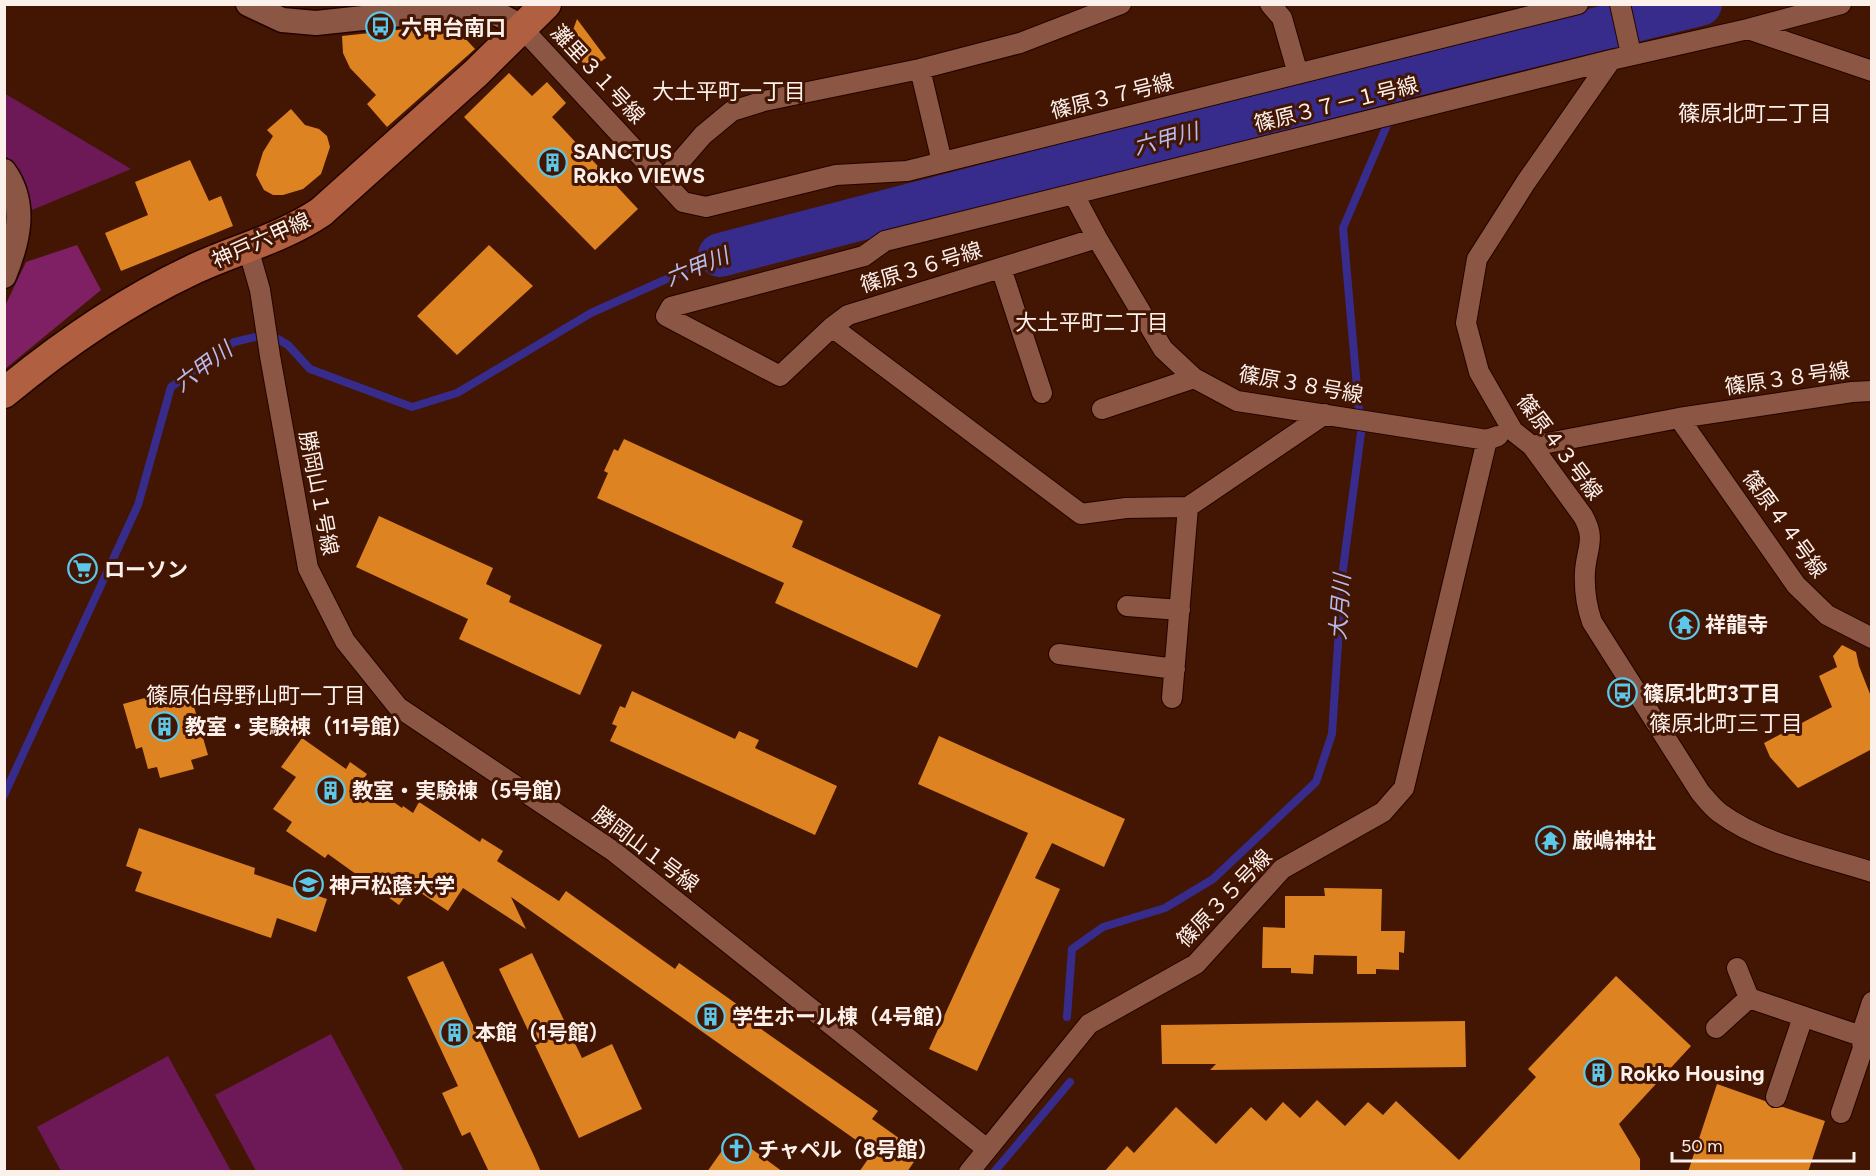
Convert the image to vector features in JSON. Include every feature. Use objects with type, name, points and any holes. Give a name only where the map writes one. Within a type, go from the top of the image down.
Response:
[{"type":"main road","name":"神戸六甲線","points":[[4,393],[75,338],[122,307],[195,268],[297,227],[321,212],[476,73],[546,4]]},
{"type":"street","points":[[248,4],[282,20],[316,23],[467,7],[483,8],[502,15],[521,27]]},
{"type":"street","points":[[664,180],[703,135],[732,111],[764,101],[920,69],[1020,43],[1121,4]]},
{"type":"street","points":[[1270,4],[1282,18],[1298,74]]},
{"type":"street","name":"篠原３７号線","points":[[664,180],[683,202],[706,207],[836,175],[907,171],[1578,4]]},
{"type":"street","points":[[1620,4],[1631,54]]},
{"type":"street","points":[[1611,60],[1748,29],[1840,4]]},
{"type":"street","name":"灘里３１号線","points":[[521,27],[664,180]]},
{"type":"street","points":[[1748,29],[1872,71]]},
{"type":"street","name":"篠原３７－１号線","points":[[780,376],[666,315],[671,307],[864,256],[885,241],[1611,60]]},
{"type":"street","name":"篠原４３号線","points":[[1611,60],[1526,182],[1477,259],[1466,323],[1479,372],[1513,431],[1533,446],[1590,528],[1591,537],[1585,572],[1585,602],[1592,622],[1700,792],[1718,811],[1742,827],[1766,838],[1872,872]]},
{"type":"street","points":[[920,69],[942,162]]},
{"type":"street","points":[[4,171],[14,192],[19,229],[15,250],[4,276]]},
{"type":"street","name":"篠原３８号線","points":[[1074,195],[1162,349],[1194,378],[1237,401],[1487,440],[1513,431]]},
{"type":"street","name":"篠原３６号線","points":[[780,376],[832,327],[849,315],[1097,238]]},
{"type":"street","name":"勝岡山１号線","points":[[248,248],[260,290],[308,568],[345,641],[398,707],[613,851],[987,1149]]},
{"type":"street","points":[[1001,268],[1042,393]]},
{"type":"street","points":[[832,327],[1082,514],[1126,508],[1188,507],[1325,414]]},
{"type":"street","points":[[1102,409],[1194,378]]},
{"type":"street","name":"篠原３８号線","points":[[1533,446],[1678,418],[1872,391]]},
{"type":"street","name":"篠原４４号線","points":[[1678,418],[1796,585],[1827,615],[1872,638]]},
{"type":"street","name":"篠原３５号線","points":[[969,1172],[1089,1024],[1196,964],[1282,869],[1383,812],[1404,788],[1487,440]]},
{"type":"street","points":[[1172,698],[1188,507]]},
{"type":"street","points":[[1127,606],[1180,610]]},
{"type":"street","points":[[1059,654],[1175,669]]},
{"type":"street","points":[[1737,968],[1749,998],[1866,1038]]},
{"type":"street","points":[[1716,1028],[1749,998]]},
{"type":"street","points":[[1841,1113],[1866,1038],[1872,1002]]},
{"type":"street","points":[[1776,1097],[1803,1017]]},
{"type":"shaded area","points":[[4,93],[131,169],[32,210],[16,168],[5,155]]},
{"type":"shaded area","points":[[77,245],[101,290],[5,369],[5,306],[26,262]]},
{"type":"shaded area","points":[[331,1034],[404,1171],[256,1171],[215,1095]]},
{"type":"shaded area","points":[[168,1056],[231,1171],[61,1171],[37,1127]]},
{"type":"building","points":[[577,19],[606,58],[588,70],[571,44],[570,38]]},
{"type":"building","points":[[452,24],[475,49],[387,127],[367,104],[376,95],[350,68],[343,53],[342,36]]},
{"type":"building","name":"SANCTUS Rokko VIEWS","points":[[509,73],[532,96],[547,82],[566,103],[552,117],[638,209],[595,250],[464,117]]},
{"type":"building","points":[[291,109],[305,125],[319,129],[327,136],[330,147],[321,174],[303,189],[283,195],[273,195],[264,190],[256,175],[263,152],[273,136],[267,130]]},
{"type":"building","points":[[190,160],[209,201],[221,196],[233,226],[121,271],[105,233],[148,215],[135,182]]},
{"type":"building","points":[[489,245],[533,286],[457,355],[417,316]]},
{"type":"building","points":[[624,439],[803,521],[792,547],[941,615],[917,668],[775,603],[784,583],[597,498],[608,473],[604,471],[614,449],[618,451]]},
{"type":"building","points":[[379,516],[493,568],[486,584],[511,596],[509,602],[602,645],[580,695],[459,639],[468,619],[356,567]]},
{"type":"building","points":[[1842,645],[1856,652],[1872,699],[1872,749],[1798,788],[1770,757],[1764,743],[1832,707],[1819,676],[1837,667],[1833,656]]},
{"type":"building","name":"教室・実験棟（11号館）","points":[[188,686],[208,755],[191,760],[194,769],[160,778],[157,767],[148,769],[142,747],[136,749],[123,704]]},
{"type":"building","points":[[632,691],[735,739],[739,731],[759,740],[755,748],[837,786],[815,835],[610,741],[617,726],[612,724],[620,706],[625,708]]},
{"type":"building","points":[[939,736],[1125,819],[1104,867],[1052,843],[1035,878],[1060,889],[977,1071],[929,1049],[1028,833],[918,784]]},
{"type":"building","points":[[302,738],[346,769],[350,762],[367,774],[363,780],[402,808],[403,806],[413,813],[419,802],[480,842],[482,838],[503,851],[497,861],[559,901],[566,891],[675,969],[679,963],[738,1005],[734,1010],[878,1111],[872,1119],[920,1153],[907,1172],[859,1172],[873,1152],[511,897],[526,929],[463,888],[448,911],[412,887],[399,905],[328,854],[325,858],[286,831],[292,822],[273,809],[296,777],[281,767]]},
{"type":"building","points":[[139,828],[255,868],[254,874],[327,899],[316,932],[277,918],[271,938],[135,891],[142,872],[126,866]]},
{"type":"building","points":[[1324,888],[1382,889],[1381,931],[1405,931],[1404,953],[1399,952],[1399,970],[1376,969],[1376,974],[1357,974],[1357,956],[1314,955],[1313,974],[1291,973],[1291,968],[1262,968],[1263,927],[1285,928],[1285,896],[1325,896]]},
{"type":"building","points":[[532,953],[582,1058],[612,1044],[642,1109],[579,1138],[499,969]]},
{"type":"building","name":"本館（1号館）","points":[[443,961],[541,1172],[489,1172],[470,1132],[462,1136],[442,1093],[458,1086],[407,977]]},
{"type":"building","points":[[1616,976],[1691,1046],[1619,1124],[1640,1159],[1640,1172],[1104,1172],[1127,1146],[1134,1153],[1176,1107],[1216,1144],[1251,1107],[1266,1121],[1283,1102],[1300,1118],[1317,1100],[1345,1126],[1368,1102],[1383,1115],[1396,1101],[1459,1160],[1536,1077],[1528,1069]]},
{"type":"building","points":[[1465,1021],[1466,1067],[1210,1070],[1216,1064],[1162,1064],[1161,1025]]},
{"type":"building","name":"Rokko Housing","points":[[1717,1084],[1765,1101],[1772,1108],[1783,1107],[1825,1121],[1808,1172],[1688,1172]]},
{"type":"building","name":"チャペル（8号館）","points":[[733,1135],[783,1172],[707,1172]]},
{"type":"waterway","name":"六甲川","points":[[720,255],[1408,76],[1700,4]]},
{"type":"waterway","name":"大月川","points":[[1067,1017],[1072,949],[1103,927],[1165,908],[1213,879],[1316,782],[1332,734],[1343,569],[1361,433],[1343,228],[1408,76]]},
{"type":"waterway","name":"六甲川","points":[[4,795],[138,505],[171,387],[234,342],[269,334],[288,345],[310,369],[412,407],[457,393],[591,313],[720,255]]},
{"type":"waterway","name":"大月川","points":[[994,1172],[1070,1082]]},
{"type":"place","name":"六甲台南口","points":[[380,27]]},
{"type":"place","name":"SANCTUS Rokko VIEWS","points":[[552,163]]},
{"type":"place","name":"ローソン","points":[[83,569]]},
{"type":"place","name":"祥龍寺","points":[[1684,624]]},
{"type":"place","name":"篠原北町3丁目","points":[[1622,693]]},
{"type":"place","name":"教室・実験棟（11号館）","points":[[164,726]]},
{"type":"place","name":"教室・実験棟（5号館）","points":[[331,790]]},
{"type":"place","name":"厳嶋神社","points":[[1551,840]]},
{"type":"place","name":"神戸松蔭大学","points":[[308,885]]},
{"type":"place","name":"学生ホール棟（4号館）","points":[[711,1016]]},
{"type":"place","name":"本館（1号館）","points":[[454,1032]]},
{"type":"place","name":"Rokko Housing","points":[[1599,1073]]},
{"type":"place","name":"チャペル（8号館）","points":[[737,1149]]},
{"type":"district","name":"大土平町一丁目","points":[[729,91]]},
{"type":"district","name":"篠原北町二丁目","points":[[1755,113]]},
{"type":"district","name":"大土平町二丁目","points":[[1092,322]]},
{"type":"district","name":"篠原伯母野山町一丁目","points":[[256,695]]},
{"type":"district","name":"篠原北町三丁目","points":[[1726,723]]}]
